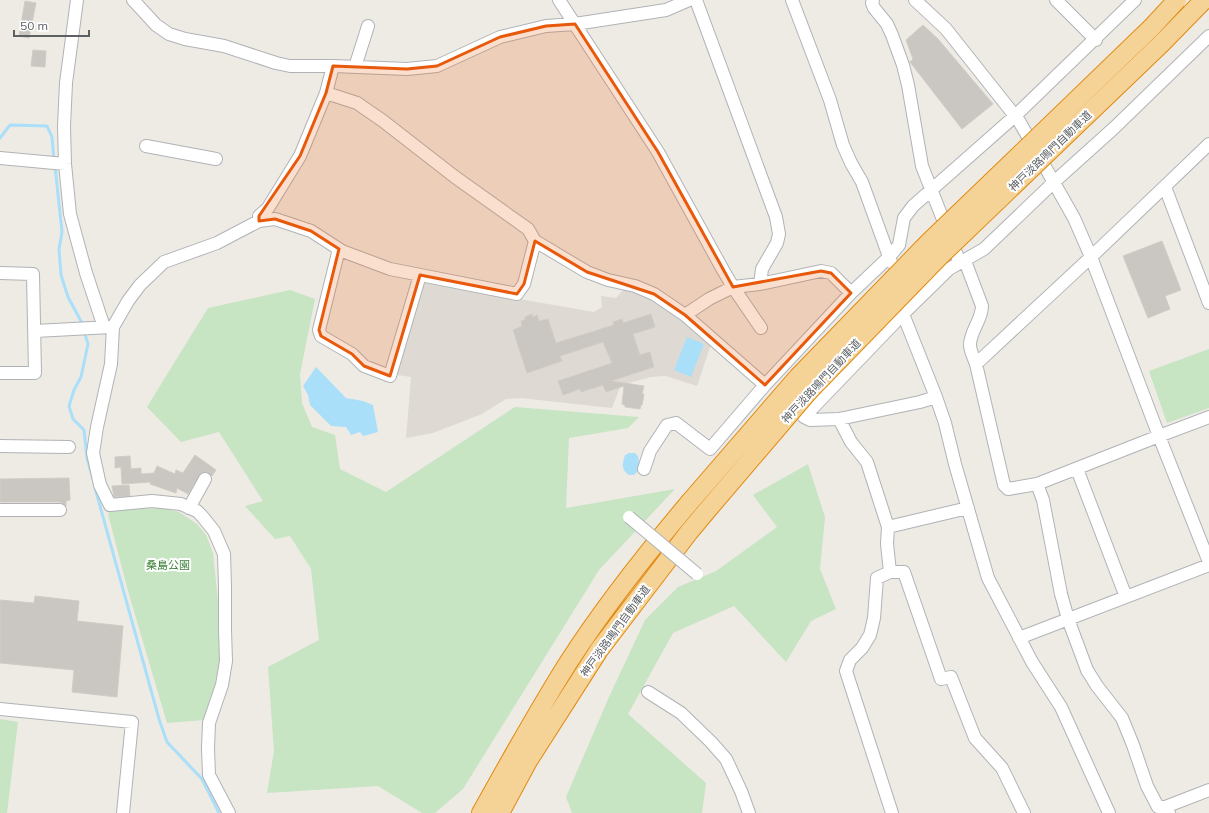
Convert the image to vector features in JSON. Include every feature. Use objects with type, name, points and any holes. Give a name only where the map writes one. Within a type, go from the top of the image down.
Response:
[{"type":"highway","name":"神戸淡路鳴門自動車道","points":[[481,813],[517,749],[569,663],[618,590],[689,503],[798,377],[928,243],[1151,28],[1177,0]]},
{"type":"highway","name":"神戸淡路鳴門自動車道","points":[[500,813],[528,761],[598,650],[689,532],[820,380],[940,256],[1151,54],[1204,0]]},
{"type":"street","points":[[77,0],[66,83],[64,164],[70,214],[86,273],[108,327],[111,364],[97,427],[93,453],[100,485],[110,505],[152,502],[181,504],[202,516],[214,531],[224,554],[224,630],[226,661],[222,685],[209,723],[208,748],[209,775],[229,813]]},
{"type":"street","points":[[133,0],[156,25],[169,34],[185,39],[224,46],[276,63],[290,66],[407,69],[437,66],[500,38],[546,26],[575,24],[666,10],[689,0]]},
{"type":"street","points":[[559,0],[658,152],[733,287],[761,328]]},
{"type":"street","points":[[696,0],[776,217],[779,234],[777,243],[762,268],[760,284]]},
{"type":"street","points":[[792,0],[830,100],[843,145],[862,182],[889,256],[945,423],[988,578],[1032,662],[1061,707],[1109,813]]},
{"type":"street","points":[[873,0],[872,4],[874,8],[887,24],[903,65],[908,85],[922,166],[982,306],[982,313],[972,336],[970,346],[976,364],[1004,485],[1008,489],[1037,484],[1209,417]]},
{"type":"street","points":[[1056,0],[1096,40]]},
{"type":"street","points":[[1195,0],[1209,11]]},
{"type":"street","points":[[919,1],[946,29],[1019,121],[1074,218],[1091,257],[1209,564],[1019,638]]},
{"type":"street","points":[[644,469],[650,451],[667,425],[676,423],[710,449],[765,386],[851,293],[899,245],[904,218],[913,206],[1015,116],[1096,40],[1130,2]]},
{"type":"street","points":[[355,67],[368,26]]},
{"type":"street","points":[[936,397],[920,402],[839,419],[810,420],[804,416],[906,310],[949,269],[984,249],[1054,182],[1114,128],[1209,36]]},
{"type":"street","points":[[259,221],[259,216],[268,208],[300,156],[326,92],[333,66]]},
{"type":"street","points":[[326,92],[364,107],[455,177],[528,229],[535,240],[587,272],[608,280],[635,286],[654,294],[685,315],[765,386]]},
{"type":"street","points":[[976,364],[1209,144]]},
{"type":"street","points":[[146,146],[216,158]]},
{"type":"street","points":[[0,158],[64,164]]},
{"type":"street","points":[[1165,187],[1209,303]]},
{"type":"street","points":[[35,331],[108,327],[140,285],[164,262],[217,243],[259,221],[275,219],[311,231],[339,249],[390,269],[517,294],[524,284],[535,240]]},
{"type":"street","points":[[339,249],[319,330],[321,336],[352,354],[364,366],[390,376],[420,275]]},
{"type":"street","points":[[685,315],[709,299],[733,287],[760,284],[821,271],[831,273],[851,293]]},
{"type":"street","points":[[0,273],[33,274],[35,331],[35,373],[0,373]]},
{"type":"street","points":[[839,419],[851,442],[867,462],[888,527],[887,544],[890,572]]},
{"type":"street","points":[[0,446],[69,447]]},
{"type":"street","points":[[1077,469],[1126,597]]},
{"type":"street","points":[[189,508],[206,479]]},
{"type":"street","points":[[1037,484],[1043,500],[1061,594],[1068,619],[1087,670],[1122,718],[1147,786],[1158,807],[1167,810],[1209,790]]},
{"type":"street","points":[[888,527],[968,508]]},
{"type":"street","points":[[0,510],[60,510]]},
{"type":"street","points":[[629,517],[697,574]]},
{"type":"street","points":[[892,813],[846,671],[850,660],[862,648],[870,635],[874,618],[876,578],[890,572],[904,572],[941,679],[951,677],[975,738],[1002,768],[1024,813]]},
{"type":"street","points":[[648,692],[681,713],[726,759],[742,791],[749,813]]},
{"type":"street","points":[[0,709],[132,722],[123,813]]},
{"type":"highlighted area","points":[[575,24],[658,152],[733,287],[821,271],[831,273],[851,293],[765,385],[685,315],[654,294],[587,272],[535,241],[524,284],[517,294],[420,275],[390,376],[364,366],[352,354],[321,336],[319,330],[339,249],[311,231],[275,219],[259,221],[259,216],[300,156],[326,93],[333,66],[407,69],[437,66],[500,37],[546,26]]},
{"type":"shaded area","points":[[422,282],[594,312],[602,307],[601,296],[616,298],[625,288],[659,302],[711,344],[697,386],[666,376],[651,377],[621,385],[612,408],[520,398],[506,399],[482,414],[433,433],[406,438],[411,377],[397,375]]},
{"type":"green space","points":[[290,290],[315,299],[300,374],[302,403],[312,427],[335,435],[340,469],[386,492],[515,407],[639,417],[628,428],[569,438],[566,508],[675,489],[599,570],[463,789],[435,813],[422,813],[378,786],[267,793],[274,751],[268,667],[319,640],[311,569],[290,536],[275,539],[245,506],[263,501],[219,432],[181,442],[147,407],[208,308]]},
{"type":"green space","points":[[1209,349],[1209,408],[1167,423],[1149,371]]},
{"type":"green space","points":[[808,464],[825,517],[820,569],[836,609],[811,621],[786,662],[734,606],[673,633],[628,714],[706,783],[702,813],[572,813],[566,797],[609,697],[645,620],[678,587],[716,571],[777,527],[753,495]]},
{"type":"green space","name":"桑島公園","points":[[162,508],[179,512],[197,524],[206,535],[213,553],[218,601],[220,661],[217,681],[204,720],[167,723],[128,591],[108,514],[111,510]]},
{"type":"green space","points":[[0,719],[18,722],[7,813],[0,813]]},
{"type":"water","points":[[687,337],[704,344],[691,377],[674,370]]},
{"type":"water","points":[[316,367],[346,398],[363,401],[373,405],[378,432],[363,436],[360,432],[351,435],[346,427],[331,426],[310,405],[308,395],[303,386]]},
{"type":"water","points":[[635,453],[638,456],[638,471],[634,475],[629,475],[623,469],[625,455]]},
{"type":"building","points":[[25,1],[36,3],[29,38],[19,36]]},
{"type":"building","points":[[923,25],[938,39],[993,104],[962,129],[910,62],[913,59],[906,40]]},
{"type":"building","points":[[33,50],[46,51],[45,67],[31,66]]},
{"type":"building","points":[[1162,241],[1181,290],[1165,296],[1170,309],[1148,318],[1123,256]]},
{"type":"building","points":[[532,314],[533,317],[537,315],[539,321],[548,319],[556,343],[614,325],[613,322],[622,319],[623,323],[651,314],[655,327],[633,334],[640,355],[650,352],[654,367],[611,381],[644,386],[642,394],[644,394],[640,409],[625,407],[625,405],[622,404],[624,386],[606,392],[603,385],[581,392],[580,389],[563,395],[558,381],[612,363],[603,342],[560,356],[562,361],[527,373],[513,330],[522,326],[521,321],[525,320],[525,317]]},
{"type":"building","points":[[195,455],[216,470],[212,476],[208,472],[201,473],[188,494],[177,488],[176,493],[150,484],[151,482],[122,484],[121,467],[115,468],[115,457],[130,456],[131,469],[141,468],[141,474],[154,473],[157,466],[175,474],[176,470],[183,473]]},
{"type":"building","points":[[69,478],[70,500],[66,501],[66,506],[60,502],[0,502],[0,479]]},
{"type":"building","points":[[129,485],[130,496],[114,497],[112,486]]},
{"type":"building","points":[[35,596],[79,601],[77,621],[123,626],[117,697],[72,692],[74,670],[0,663],[0,600],[34,603]]},
{"type":"waterway","points":[[0,138],[10,125],[47,126],[52,137],[54,161]]},
{"type":"waterway","points":[[55,166],[62,232],[59,249],[61,275],[68,297],[83,325]]},
{"type":"waterway","points":[[84,331],[88,344],[81,377],[74,390],[69,406],[73,419],[84,430],[87,458],[93,479]]},
{"type":"waterway","points":[[95,488],[159,719],[167,742],[202,779],[219,813]]}]
